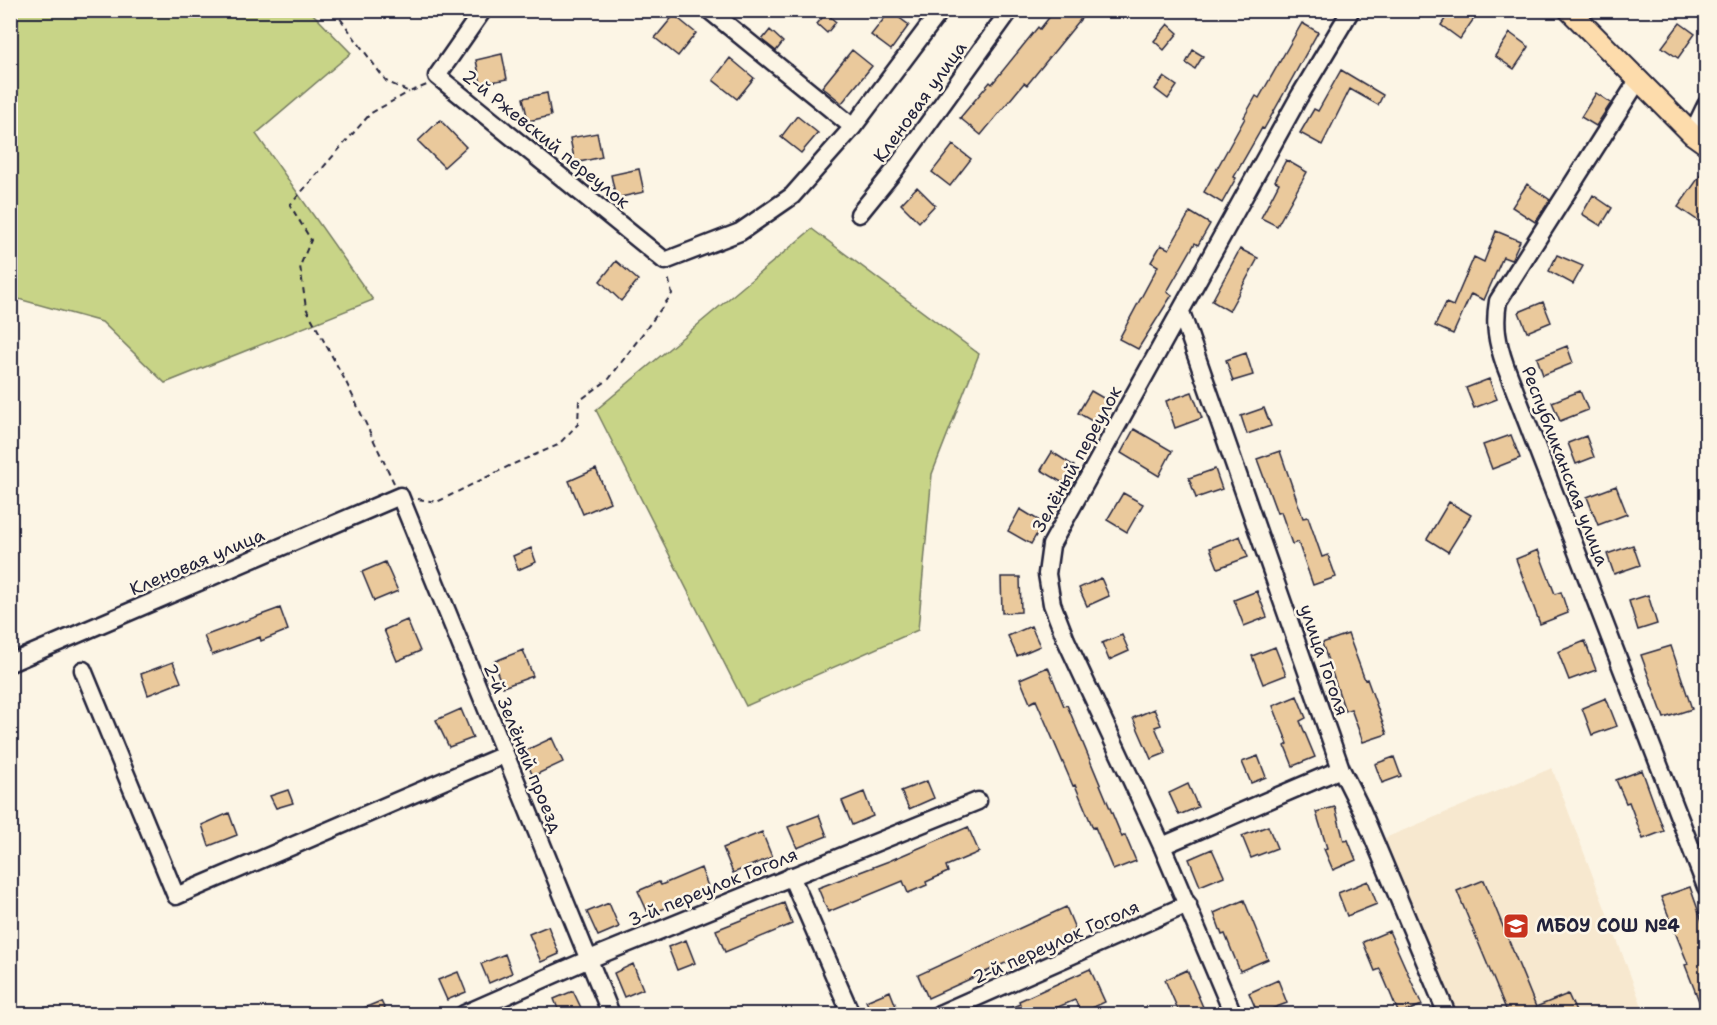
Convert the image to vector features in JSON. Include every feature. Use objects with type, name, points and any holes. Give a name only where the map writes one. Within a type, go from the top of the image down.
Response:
[{"type":"main road","points":[[1569,10],[1699,139]]},
{"type":"street","name":"2-й Ржевский переулок","points":[[483,10],[436,76],[665,261]]},
{"type":"street","points":[[709,10],[853,127]]},
{"type":"street","points":[[665,261],[740,232],[792,196],[853,127],[941,10]]},
{"type":"street","name":"Кленовая улица","points":[[859,214],[894,171],[1010,10]]},
{"type":"street","name":"Зелёный переулок","points":[[1233,1014],[1188,904],[1066,640],[1052,604],[1047,574],[1051,545],[1299,97],[1351,10]]},
{"type":"street","name":"Республиканская улица","points":[[1639,79],[1498,301],[1495,330],[1497,345],[1702,858],[1707,887]]},
{"type":"street","points":[[1699,139],[1707,105]]},
{"type":"street","name":"улица Гоголя","points":[[1181,312],[1341,769],[1362,812],[1447,1014]]},
{"type":"street","name":"Кленовая улица","points":[[10,663],[400,496]]},
{"type":"street","name":"2-й Зелёный проезд","points":[[400,496],[587,960],[611,1014]]},
{"type":"street","points":[[83,670],[176,896],[504,755]]},
{"type":"street","points":[[1162,846],[1341,769]]},
{"type":"street","name":"3-й переулок Гоголя","points":[[465,1014],[587,960],[978,801]]},
{"type":"street","points":[[790,876],[851,1014]]},
{"type":"street","name":"2-й переулок Гоголя","points":[[939,1014],[1188,904]]},
{"type":"path","points":[[334,10],[386,81],[410,92]]},
{"type":"path","points":[[436,76],[425,86],[371,114],[290,205],[311,240],[300,267],[306,308],[346,381],[400,496],[437,502],[511,465],[558,445],[578,423],[579,401],[609,379],[672,294],[665,261]]},
{"type":"shaded area","name":"МБОУ СОШ №4","points":[[1552,768],[1645,1014],[1456,1014],[1385,838]]},
{"type":"green space","points":[[11,10],[310,11],[351,53],[256,134],[373,300],[165,383],[102,322],[11,297]]},
{"type":"green space","points":[[812,229],[979,354],[932,474],[918,630],[746,706],[596,410]]},
{"type":"building","points":[[1055,10],[1088,10],[1027,85],[1024,83],[981,135],[960,118]]},
{"type":"building","points":[[1451,10],[1466,10],[1475,17],[1460,39],[1441,25]]},
{"type":"building","points":[[890,11],[909,25],[891,50],[871,35]]},
{"type":"building","points":[[826,13],[836,22],[827,33],[817,24]]},
{"type":"building","points":[[674,15],[696,33],[678,56],[655,38]]},
{"type":"building","points":[[1302,23],[1318,32],[1264,129],[1262,128],[1234,177],[1236,178],[1222,203],[1204,192],[1256,96],[1259,98]]},
{"type":"building","points":[[1680,23],[1695,34],[1678,58],[1662,47]]},
{"type":"building","points":[[1168,24],[1178,33],[1164,50],[1154,41]]},
{"type":"building","points":[[770,30],[783,42],[776,51],[762,40]]},
{"type":"building","points":[[1510,33],[1529,47],[1514,69],[1495,56]]},
{"type":"building","points":[[852,50],[872,66],[842,103],[822,87]]},
{"type":"building","points":[[1193,50],[1203,56],[1195,69],[1186,63]]},
{"type":"building","points":[[502,54],[507,79],[481,84],[476,60]]},
{"type":"building","points":[[730,58],[754,78],[737,99],[713,80]]},
{"type":"building","points":[[1341,70],[1383,95],[1378,105],[1350,89],[1322,145],[1300,133],[1314,109],[1318,111]]},
{"type":"building","points":[[1164,77],[1177,86],[1168,99],[1155,89]]},
{"type":"building","points":[[547,93],[551,116],[528,121],[523,98]]},
{"type":"building","points":[[1596,93],[1611,103],[1596,126],[1581,117]]},
{"type":"building","points":[[797,116],[818,133],[801,153],[781,137]]},
{"type":"building","points":[[440,120],[466,147],[444,167],[418,141]]},
{"type":"building","points":[[597,133],[602,157],[575,163],[570,138]]},
{"type":"building","points":[[953,145],[971,159],[950,186],[932,172]]},
{"type":"building","points":[[1286,160],[1307,172],[1277,226],[1261,218],[1279,183],[1275,181]]},
{"type":"building","points":[[1707,166],[1707,213],[1700,222],[1678,207]]},
{"type":"building","points":[[639,169],[644,192],[616,198],[611,175]]},
{"type":"building","points":[[1527,184],[1550,200],[1535,222],[1512,207]]},
{"type":"building","points":[[917,187],[935,205],[919,222],[901,204]]},
{"type":"building","points":[[1593,195],[1612,208],[1601,226],[1582,214]]},
{"type":"building","points":[[1190,212],[1210,224],[1198,245],[1195,243],[1167,292],[1172,295],[1138,349],[1119,339],[1158,266],[1151,262],[1161,245],[1169,249]]},
{"type":"building","points":[[1496,231],[1520,241],[1511,260],[1503,257],[1484,300],[1471,294],[1453,334],[1435,326],[1446,303],[1453,306],[1474,257],[1484,262]]},
{"type":"building","points":[[1240,249],[1258,258],[1229,311],[1212,301]]},
{"type":"building","points":[[1557,255],[1583,266],[1573,284],[1549,271]]},
{"type":"building","points":[[616,261],[638,280],[621,301],[600,281]]},
{"type":"building","points":[[1543,302],[1551,322],[1527,332],[1519,312]]},
{"type":"building","points":[[1567,346],[1573,363],[1543,375],[1537,358]]},
{"type":"building","points":[[1246,353],[1253,375],[1233,381],[1226,360]]},
{"type":"building","points":[[1489,379],[1497,399],[1474,408],[1466,388]]},
{"type":"building","points":[[1091,391],[1112,403],[1099,425],[1078,413]]},
{"type":"building","points":[[1580,391],[1588,410],[1560,421],[1552,402]]},
{"type":"building","points":[[1192,392],[1202,418],[1175,428],[1166,401]]},
{"type":"building","points":[[1264,408],[1271,426],[1247,434],[1241,416]]},
{"type":"building","points":[[1134,429],[1172,451],[1159,476],[1121,453]]},
{"type":"building","points":[[1511,435],[1520,458],[1492,469],[1483,445]]},
{"type":"building","points":[[1586,436],[1594,457],[1576,464],[1568,443]]},
{"type":"building","points":[[1280,451],[1303,518],[1308,517],[1322,557],[1328,555],[1336,577],[1313,585],[1298,542],[1292,544],[1281,512],[1277,513],[1257,459]]},
{"type":"building","points":[[1052,452],[1074,466],[1063,483],[1041,470]]},
{"type":"building","points":[[596,469],[610,502],[583,514],[569,481]]},
{"type":"building","points":[[1215,469],[1222,489],[1196,498],[1189,478]]},
{"type":"building","points":[[1616,486],[1627,514],[1598,525],[1587,497]]},
{"type":"building","points":[[1123,493],[1143,504],[1127,532],[1107,520]]},
{"type":"building","points":[[1449,502],[1471,515],[1448,552],[1427,539]]},
{"type":"building","points":[[1020,509],[1043,523],[1031,544],[1008,531]]},
{"type":"building","points":[[1240,536],[1248,557],[1218,568],[1210,548]]},
{"type":"building","points":[[1633,545],[1640,565],[1614,574],[1607,554]]},
{"type":"building","points":[[531,548],[536,562],[518,570],[513,556]]},
{"type":"building","points":[[1538,550],[1555,594],[1561,592],[1568,613],[1540,624],[1516,559]]},
{"type":"building","points":[[385,562],[398,591],[374,601],[362,572]]},
{"type":"building","points":[[1001,577],[1020,577],[1021,612],[1002,613]]},
{"type":"building","points":[[1101,578],[1109,596],[1087,606],[1079,588]]},
{"type":"building","points":[[1257,591],[1267,617],[1244,626],[1234,600]]},
{"type":"building","points":[[1648,595],[1657,624],[1638,630],[1629,601]]},
{"type":"building","points":[[280,608],[288,630],[261,641],[260,637],[212,655],[204,636]]},
{"type":"building","points":[[407,620],[420,651],[397,661],[384,630]]},
{"type":"building","points":[[1031,626],[1040,646],[1017,656],[1008,636]]},
{"type":"building","points":[[1348,634],[1387,734],[1363,742],[1351,709],[1345,711],[1322,643]]},
{"type":"building","points":[[1122,635],[1129,651],[1109,660],[1102,643]]},
{"type":"building","points":[[1585,641],[1596,670],[1569,680],[1558,652]]},
{"type":"building","points":[[1671,646],[1692,709],[1664,718],[1641,655]]},
{"type":"building","points":[[1275,647],[1286,675],[1263,684],[1252,656]]},
{"type":"building","points":[[523,650],[533,676],[503,687],[493,662]]},
{"type":"building","points":[[173,662],[181,682],[148,695],[141,674]]},
{"type":"building","points":[[1048,667],[1064,706],[1067,705],[1122,837],[1125,835],[1136,861],[1113,870],[1036,700],[1030,703],[1020,679]]},
{"type":"building","points":[[1297,696],[1306,718],[1300,721],[1315,757],[1293,766],[1285,746],[1288,744],[1273,706]]},
{"type":"building","points":[[1606,698],[1617,726],[1592,735],[1582,708]]},
{"type":"building","points":[[461,709],[473,738],[449,747],[436,720]]},
{"type":"building","points":[[1154,709],[1161,725],[1155,727],[1166,753],[1151,759],[1133,718]]},
{"type":"building","points":[[552,738],[563,762],[533,776],[522,752]]},
{"type":"building","points":[[1258,756],[1266,777],[1251,783],[1242,762]]},
{"type":"building","points":[[1394,757],[1401,776],[1382,783],[1375,764]]},
{"type":"building","points":[[1642,770],[1664,831],[1643,839],[1629,802],[1626,803],[1616,780]]},
{"type":"building","points":[[927,781],[934,798],[909,809],[901,791]]},
{"type":"building","points":[[1188,784],[1198,807],[1179,815],[1169,793]]},
{"type":"building","points":[[288,790],[293,803],[276,808],[270,796]]},
{"type":"building","points":[[864,792],[873,816],[852,825],[842,801]]},
{"type":"building","points":[[1335,807],[1344,841],[1348,840],[1356,860],[1333,870],[1324,849],[1327,848],[1316,812]]},
{"type":"building","points":[[229,813],[237,835],[209,846],[202,825]]},
{"type":"building","points":[[819,815],[827,836],[797,848],[788,827]]},
{"type":"building","points":[[1268,826],[1277,848],[1251,858],[1242,836]]},
{"type":"building","points":[[968,827],[979,852],[946,866],[948,872],[926,882],[927,885],[908,893],[903,881],[828,912],[818,888]]},
{"type":"building","points":[[762,832],[772,857],[733,873],[723,848]]},
{"type":"building","points":[[1212,849],[1224,876],[1200,886],[1189,859]]},
{"type":"building","points":[[701,868],[709,889],[649,915],[638,891],[659,882],[661,885]]},
{"type":"building","points":[[1484,880],[1536,1007],[1568,994],[1577,1014],[1508,1014],[1457,891]]},
{"type":"building","points":[[1368,881],[1377,904],[1347,916],[1338,893]]},
{"type":"building","points":[[1690,887],[1707,935],[1707,1014],[1704,1014],[1685,965],[1688,964],[1661,897]]},
{"type":"building","points":[[1244,900],[1268,959],[1240,971],[1214,913]]},
{"type":"building","points":[[609,903],[619,927],[598,936],[587,912]]},
{"type":"building","points":[[784,903],[792,924],[725,952],[716,930]]},
{"type":"building","points":[[1066,907],[1076,931],[928,998],[918,975]]},
{"type":"building","points":[[548,926],[559,954],[541,962],[529,934]]},
{"type":"building","points":[[1389,931],[1422,1005],[1399,1014],[1380,969],[1375,971],[1363,942]]},
{"type":"building","points":[[686,940],[695,963],[677,970],[668,947]]},
{"type":"building","points":[[505,954],[512,973],[489,983],[481,964]]},
{"type":"building","points":[[633,964],[643,989],[624,997],[614,973]]},
{"type":"building","points":[[1090,969],[1105,1002],[1081,1013],[1075,1000],[1041,1014],[995,1014],[1020,1004],[1019,1001]]},
{"type":"building","points":[[1187,970],[1206,1014],[1180,1014],[1165,980]]},
{"type":"building","points":[[458,972],[466,992],[447,1000],[438,980]]},
{"type":"building","points":[[1278,980],[1287,1003],[1258,1014],[1249,993]]},
{"type":"building","points":[[573,991],[584,1014],[560,1014],[554,999]]},
{"type":"building","points":[[890,991],[899,1014],[872,1014],[866,1001]]},
{"type":"building","points":[[381,1001],[387,1014],[349,1014]]},
{"type":"place","name":"МБОУ СОШ №4","points":[[1516,926]]}]
